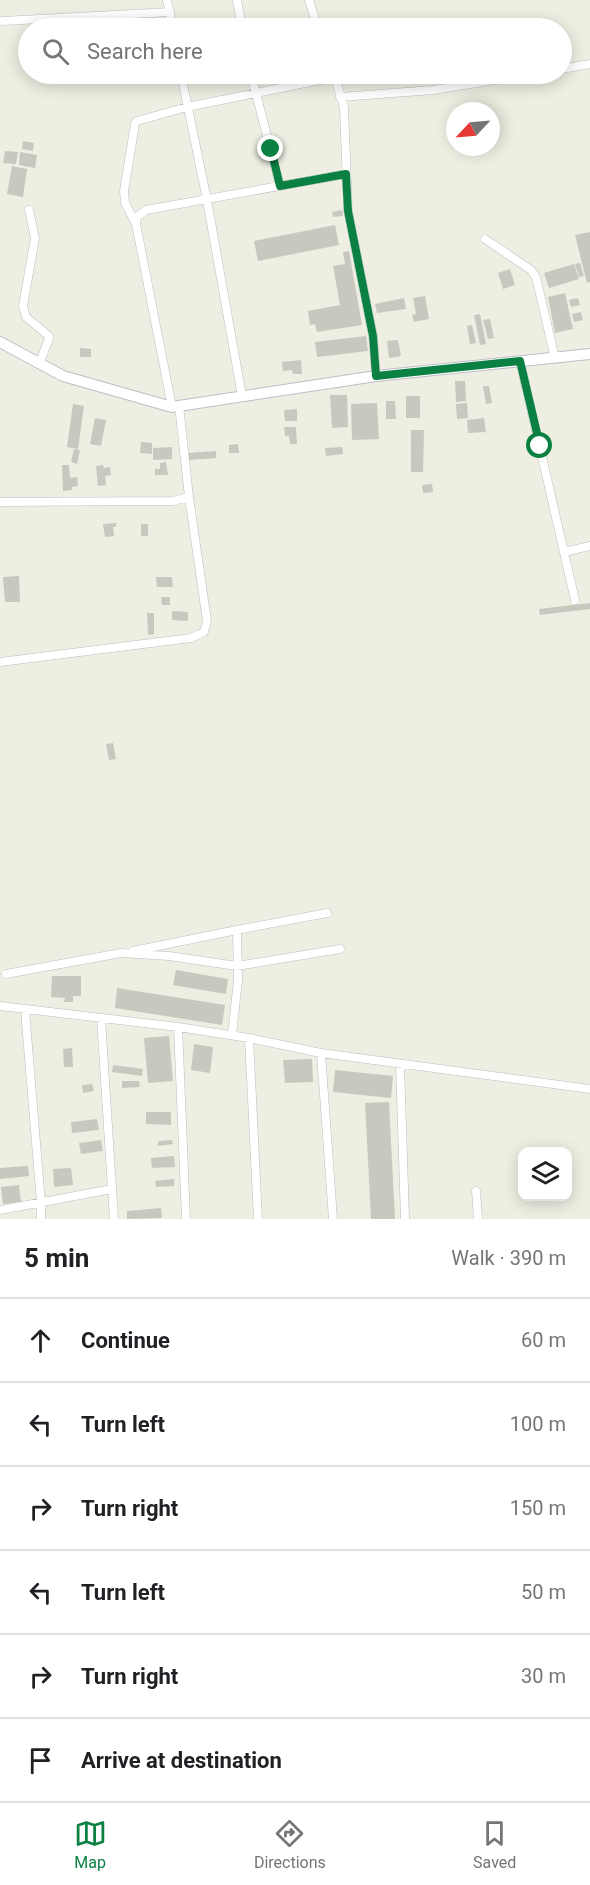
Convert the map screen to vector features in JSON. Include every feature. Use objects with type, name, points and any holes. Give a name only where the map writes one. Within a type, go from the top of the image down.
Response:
[{"type":"street","points":[[167,0],[171,18]]},
{"type":"street","points":[[237,0],[240,18]]},
{"type":"street","points":[[309,0],[315,18]]},
{"type":"street","points":[[59,18],[170,12]]},
{"type":"street","points":[[3,21],[18,20]]},
{"type":"street","points":[[572,67],[590,64]]},
{"type":"street","points":[[183,84],[207,200],[242,396]]},
{"type":"street","points":[[254,84],[280,186]]},
{"type":"street","points":[[0,662],[190,638],[204,632],[207,621],[176,406],[136,224],[125,203],[124,191],[135,124],[141,119],[187,107],[295,84]]},
{"type":"street","points":[[336,84],[344,107],[348,211],[373,336],[376,376]]},
{"type":"street","points":[[340,97],[433,90],[470,84]]},
{"type":"street","points":[[136,224],[137,217],[146,210],[346,174]]},
{"type":"street","points":[[29,210],[35,238],[23,306],[26,317],[50,339],[39,364]]},
{"type":"street","points":[[485,238],[531,270],[536,277],[555,358]]},
{"type":"street","points":[[0,342],[63,376],[176,406],[376,376],[590,354]]},
{"type":"street","points":[[520,361],[575,600]]},
{"type":"street","points":[[0,502],[173,501],[189,497]]},
{"type":"street","points":[[564,552],[590,546]]},
{"type":"street","points":[[6,974],[327,913]]},
{"type":"street","points":[[232,1035],[238,980],[237,930]]},
{"type":"street","points":[[121,953],[169,956],[237,966],[340,949]]},
{"type":"street","points":[[0,1006],[178,1027],[249,1038],[321,1053],[590,1089]]},
{"type":"street","points":[[25,1010],[41,1219]]},
{"type":"street","points":[[101,1019],[114,1219]]},
{"type":"street","points":[[178,1027],[186,1219]]},
{"type":"street","points":[[249,1038],[258,1219]]},
{"type":"street","points":[[321,1053],[333,1219]]},
{"type":"street","points":[[400,1064],[405,1219]]},
{"type":"street","points":[[0,1210],[112,1189]]},
{"type":"street","points":[[476,1191],[478,1219]]},
{"type":"building","points":[[23,141],[34,143],[33,151],[22,149]]},
{"type":"building","points":[[5,151],[18,152],[16,164],[3,163]]},
{"type":"building","points":[[20,152],[37,155],[35,168],[19,165]]},
{"type":"building","points":[[12,166],[27,169],[23,197],[7,194]]},
{"type":"building","points":[[342,210],[343,216],[333,217],[332,212]]},
{"type":"building","points":[[335,225],[339,245],[258,261],[254,241]]},
{"type":"building","points":[[590,232],[590,282],[587,283],[575,235]]},
{"type":"building","points":[[349,251],[362,325],[317,332],[315,324],[310,325],[308,311],[340,305],[333,266],[345,264],[343,252]]},
{"type":"building","points":[[580,263],[584,276],[579,277],[575,264]]},
{"type":"building","points":[[574,264],[579,279],[549,288],[544,273]]},
{"type":"building","points":[[510,269],[515,285],[503,289],[498,273]]},
{"type":"building","points":[[565,293],[573,329],[555,333],[548,297]]},
{"type":"building","points":[[425,296],[429,319],[414,322],[412,315],[416,314],[413,298]]},
{"type":"building","points":[[404,298],[406,309],[377,313],[375,304]]},
{"type":"building","points":[[578,298],[580,305],[571,307],[569,300]]},
{"type":"building","points":[[581,312],[583,320],[574,322],[572,314]]},
{"type":"building","points":[[480,314],[486,344],[480,345],[474,315]]},
{"type":"building","points":[[490,319],[494,338],[488,339],[483,320]]},
{"type":"building","points":[[472,325],[476,343],[470,344],[467,326]]},
{"type":"building","points":[[366,336],[368,351],[317,357],[315,342]]},
{"type":"building","points":[[398,340],[401,356],[389,358],[387,341]]},
{"type":"building","points":[[80,348],[91,349],[91,357],[80,357]]},
{"type":"building","points":[[301,360],[302,374],[293,374],[292,370],[283,371],[282,362]]},
{"type":"building","points":[[455,381],[465,381],[466,401],[456,402]]},
{"type":"building","points":[[483,386],[489,386],[492,403],[486,404]]},
{"type":"building","points":[[330,395],[347,395],[348,427],[332,428]]},
{"type":"building","points":[[406,396],[420,396],[420,418],[406,418]]},
{"type":"building","points":[[386,401],[395,401],[396,419],[386,419]]},
{"type":"building","points":[[377,403],[379,439],[352,440],[351,404]]},
{"type":"building","points":[[467,403],[468,418],[457,419],[456,404]]},
{"type":"building","points":[[73,404],[84,406],[78,449],[67,447]]},
{"type":"building","points":[[297,409],[297,421],[285,421],[284,410]]},
{"type":"building","points":[[95,418],[106,420],[101,446],[90,444]]},
{"type":"building","points":[[484,418],[486,432],[468,433],[467,420]]},
{"type":"building","points":[[284,427],[296,427],[297,444],[290,444],[289,436],[285,436]]},
{"type":"building","points":[[411,430],[424,430],[423,472],[411,472]]},
{"type":"building","points":[[141,442],[152,443],[152,454],[140,453]]},
{"type":"building","points":[[238,444],[239,453],[229,453],[229,445]]},
{"type":"building","points":[[172,447],[172,459],[153,460],[153,448]]},
{"type":"building","points":[[342,447],[343,454],[326,456],[325,448]]},
{"type":"building","points":[[74,449],[80,450],[77,464],[71,462]]},
{"type":"building","points":[[216,451],[216,458],[189,460],[188,453]]},
{"type":"building","points":[[166,462],[168,475],[155,475],[155,469],[160,469],[160,463]]},
{"type":"building","points":[[62,465],[69,465],[70,478],[77,477],[78,486],[72,487],[72,490],[63,491]]},
{"type":"building","points":[[103,465],[104,468],[110,467],[111,475],[105,476],[106,485],[98,486],[96,466]]},
{"type":"building","points":[[432,484],[433,492],[423,493],[422,485]]},
{"type":"building","points":[[116,523],[116,527],[113,527],[114,536],[105,537],[103,524]]},
{"type":"building","points":[[141,524],[148,524],[148,536],[141,536]]},
{"type":"building","points":[[19,576],[20,602],[5,602],[3,577]]},
{"type":"building","points":[[156,577],[172,577],[173,587],[157,587]]},
{"type":"building","points":[[161,597],[170,597],[170,605],[162,605]]},
{"type":"building","points":[[590,603],[590,609],[540,615],[539,609]]},
{"type":"building","points":[[172,611],[188,612],[188,621],[172,620]]},
{"type":"building","points":[[147,613],[154,613],[154,634],[148,635]]},
{"type":"building","points":[[113,743],[116,759],[109,760],[106,744]]},
{"type":"building","points":[[176,970],[228,979],[226,994],[173,985]]},
{"type":"building","points":[[52,976],[81,976],[81,996],[73,996],[73,1002],[64,1002],[65,998],[51,997]]},
{"type":"building","points":[[117,988],[225,1005],[222,1025],[115,1008]]},
{"type":"building","points":[[169,1036],[173,1081],[148,1083],[144,1038]]},
{"type":"building","points":[[194,1044],[213,1047],[210,1073],[191,1070]]},
{"type":"building","points":[[72,1048],[73,1067],[64,1067],[63,1049]]},
{"type":"building","points":[[312,1059],[313,1082],[285,1083],[283,1060]]},
{"type":"building","points":[[113,1065],[143,1069],[142,1076],[112,1072]]},
{"type":"building","points":[[335,1070],[393,1076],[391,1098],[333,1092]]},
{"type":"building","points":[[122,1081],[139,1081],[140,1087],[122,1088]]},
{"type":"building","points":[[92,1084],[94,1091],[83,1093],[82,1085]]},
{"type":"building","points":[[389,1102],[395,1219],[371,1219],[365,1103]]},
{"type":"building","points":[[146,1112],[171,1112],[171,1125],[146,1124]]},
{"type":"building","points":[[97,1119],[99,1130],[72,1133],[71,1122]]},
{"type":"building","points":[[101,1140],[103,1151],[81,1154],[79,1143]]},
{"type":"building","points":[[172,1140],[173,1144],[158,1146],[158,1141]]},
{"type":"building","points":[[174,1156],[175,1167],[152,1168],[151,1158]]},
{"type":"building","points":[[28,1166],[29,1176],[0,1179],[0,1168]]},
{"type":"building","points":[[71,1168],[73,1185],[54,1187],[53,1169]]},
{"type":"building","points":[[174,1179],[174,1186],[156,1187],[155,1181]]},
{"type":"building","points":[[19,1185],[21,1202],[3,1204],[1,1187]]},
{"type":"building","points":[[161,1208],[162,1218],[127,1219],[127,1211]]},
{"type":"route","points":[[271,149],[280,186],[346,174],[348,211],[373,336],[376,376],[520,361],[540,446]]}]
